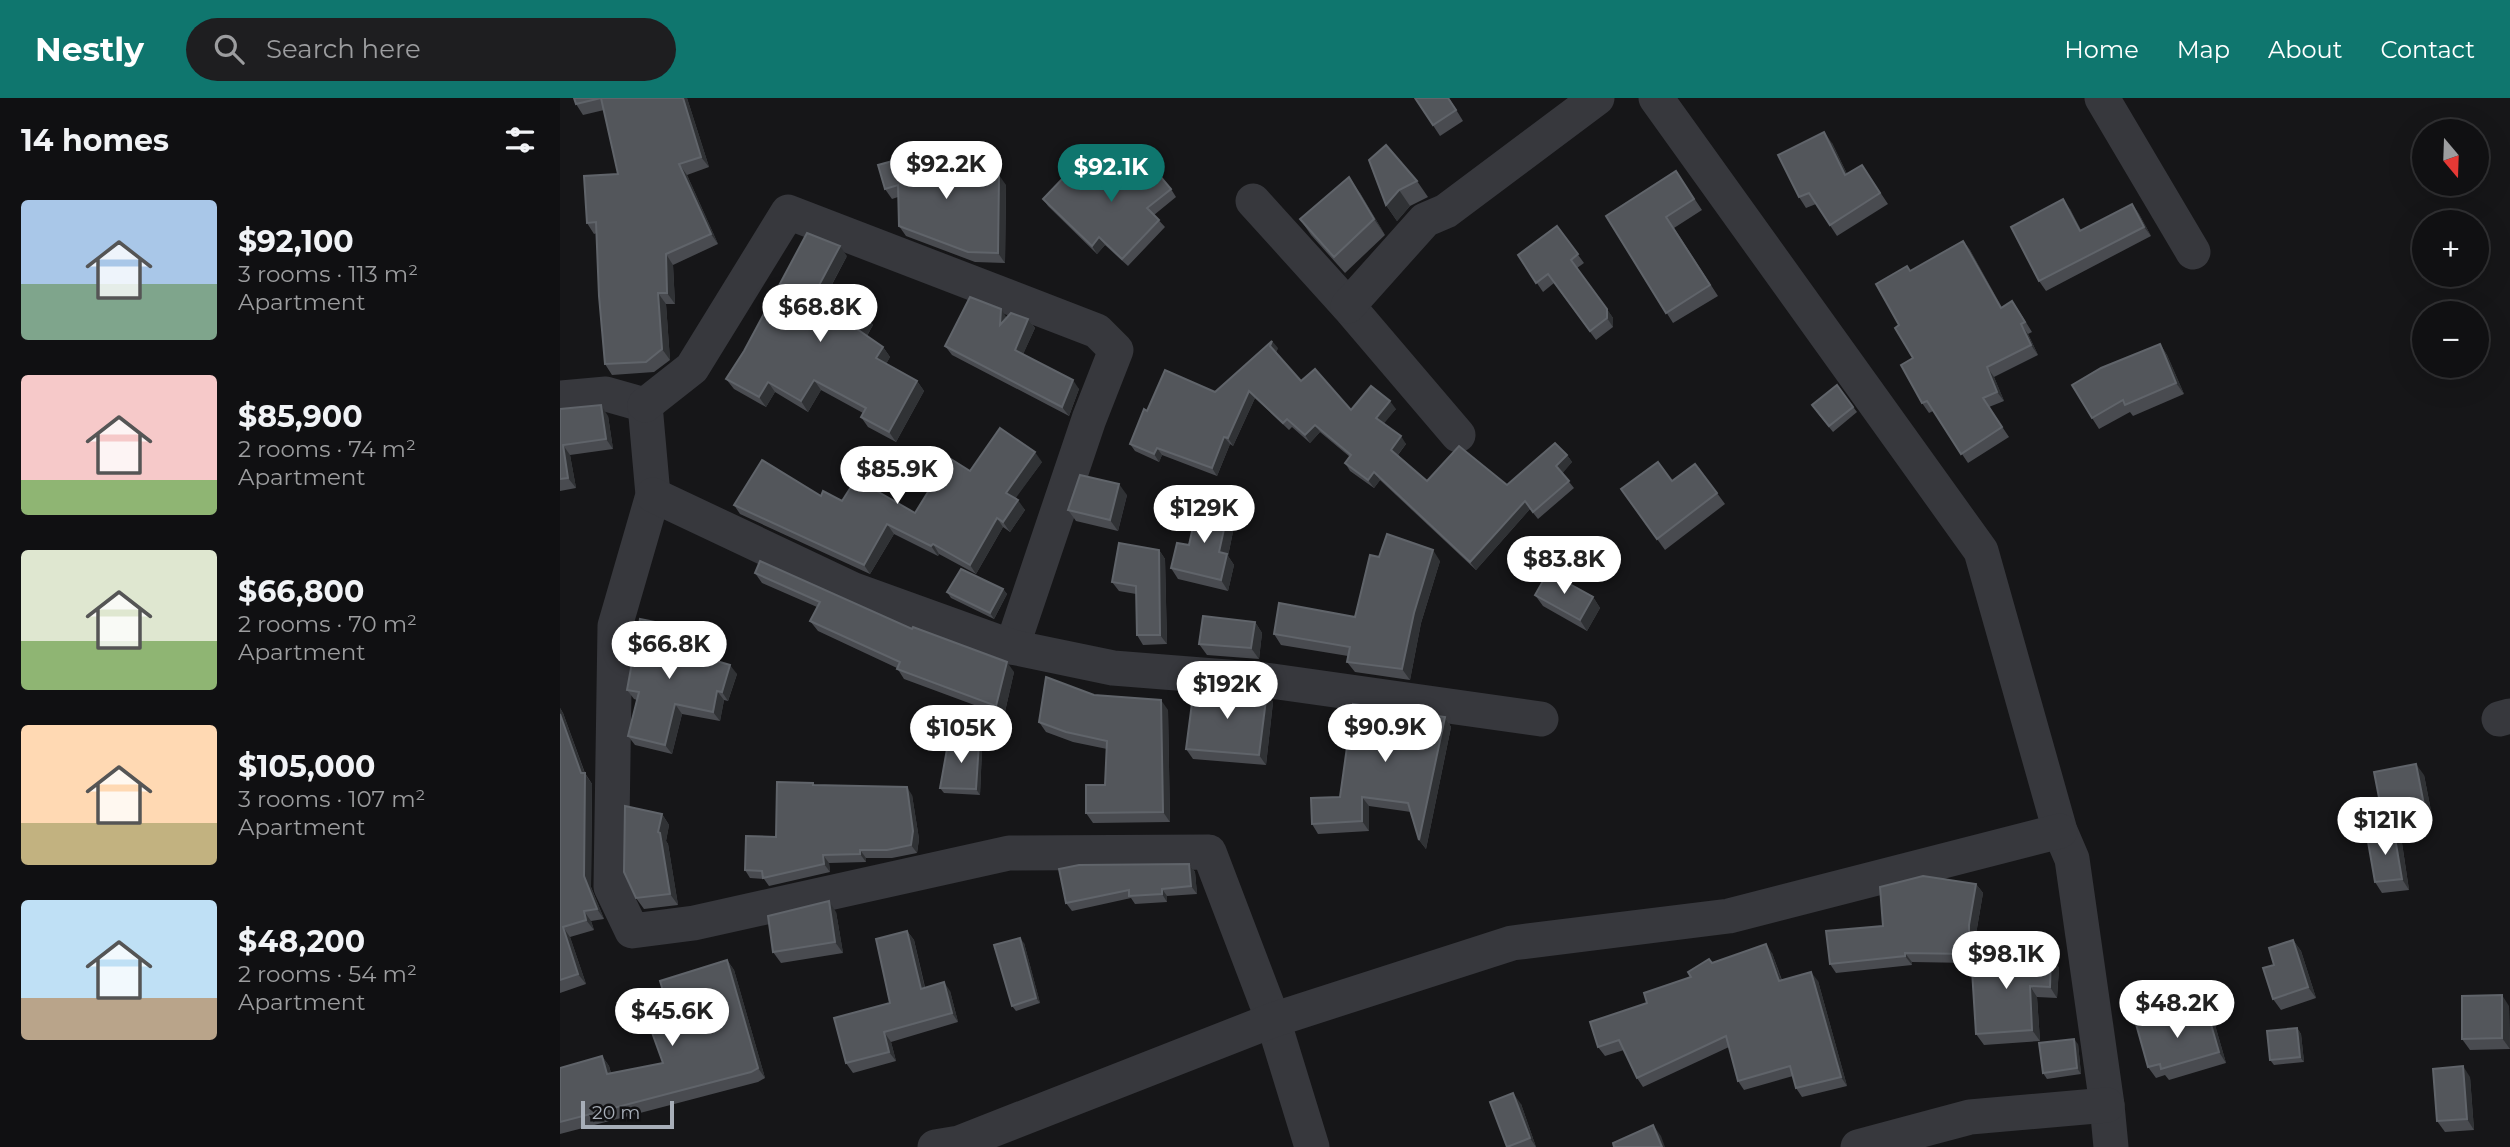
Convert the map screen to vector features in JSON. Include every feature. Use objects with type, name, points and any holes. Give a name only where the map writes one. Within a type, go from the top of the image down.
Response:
[{"type":"street","points":[[1348,306],[1425,220],[1446,211],[1597,98]]},
{"type":"street","points":[[1656,98],[1981,551],[2060,831],[2072,859],[2107,1105],[2110,1147]]},
{"type":"street","points":[[2102,98],[2193,252]]},
{"type":"street","points":[[1253,201],[1348,306],[1458,435]]},
{"type":"street","points":[[645,405],[692,368],[788,212],[1097,331],[1116,350],[1012,647]]},
{"type":"street","points":[[560,398],[606,394],[645,405]]},
{"type":"street","points":[[645,405],[653,495],[615,626],[611,887],[632,930],[694,923],[1009,853],[1209,852],[1273,1020],[1312,1147]]},
{"type":"street","points":[[653,495],[853,590],[1012,647],[1113,668],[1265,680],[1541,719]]},
{"type":"street","points":[[936,1147],[958,1143],[1273,1020],[1512,943],[1729,916],[2060,831]]},
{"type":"street","points":[[1858,1147],[1970,1117],[2107,1105]]},
{"type":"building","points":[[574,98],[601,98],[576,104]]},
{"type":"building","points":[[601,98],[683,98],[701,157],[679,164],[711,234],[666,254],[667,293],[658,293],[662,349],[646,362],[605,364],[596,222],[587,223],[584,176],[618,174]]},
{"type":"building","points":[[1415,98],[1448,98],[1456,110],[1433,125]]},
{"type":"building","points":[[1824,132],[1845,175],[1862,165],[1880,193],[1830,225],[1809,193],[1799,197],[1778,155]]},
{"type":"building","points":[[951,145],[959,174],[999,175],[998,253],[968,252],[899,226],[898,185],[885,189],[878,165]]},
{"type":"building","points":[[1386,145],[1417,181],[1399,190],[1386,205],[1369,160]]},
{"type":"building","points":[[1114,155],[1126,171],[1144,157],[1171,189],[1147,208],[1159,220],[1122,259],[1099,237],[1092,246],[1043,199],[1066,175],[1076,185]]},
{"type":"building","points":[[1676,171],[1694,199],[1666,217],[1710,285],[1666,313],[1606,216]]},
{"type":"building","points":[[1349,177],[1374,219],[1334,257],[1300,219]]},
{"type":"building","points":[[2063,199],[2080,231],[2132,204],[2144,227],[2039,281],[2011,227]]},
{"type":"building","points":[[1557,226],[1578,254],[1571,260],[1607,309],[1607,318],[1590,331],[1548,274],[1536,283],[1518,255]]},
{"type":"building","points":[[807,233],[840,246],[817,289],[866,315],[857,329],[883,347],[876,358],[917,381],[889,432],[861,417],[866,408],[814,380],[801,401],[768,382],[759,397],[726,379],[744,351]]},
{"type":"building","points":[[1963,241],[2001,308],[2012,301],[2025,322],[2021,324],[2031,345],[1987,367],[1997,392],[1983,398],[2002,427],[1961,454],[1927,401],[1922,403],[1901,365],[1913,358],[1895,328],[1899,325],[1876,284],[1907,266],[1910,271]]},
{"type":"building","points":[[970,297],[1001,309],[1000,325],[1011,313],[1028,319],[1015,350],[1073,380],[1062,407],[945,346]]},
{"type":"building","points":[[1272,341],[1270,346],[1301,381],[1315,369],[1351,410],[1371,386],[1390,401],[1376,418],[1401,436],[1391,450],[1427,481],[1459,446],[1507,485],[1555,443],[1567,455],[1556,466],[1569,481],[1533,512],[1525,501],[1470,562],[1374,472],[1368,480],[1345,463],[1351,455],[1315,425],[1305,435],[1287,419],[1283,423],[1249,391],[1228,438],[1224,437],[1212,468],[1157,448],[1154,454],[1130,444],[1144,409],[1147,411],[1165,370],[1215,392]]},
{"type":"building","points":[[2160,344],[2176,383],[2125,405],[2123,400],[2092,418],[2072,385],[2101,368]]},
{"type":"building","points":[[1837,385],[1853,407],[1829,426],[1812,405]]},
{"type":"building","points":[[601,405],[606,439],[563,445],[568,478],[560,479],[560,409]]},
{"type":"building","points":[[1000,428],[1035,452],[1006,493],[1018,500],[1003,522],[997,518],[970,565],[933,544],[931,546],[887,524],[864,565],[734,505],[762,460],[821,496],[823,491],[842,501],[856,479],[915,513],[949,458],[970,471]]},
{"type":"building","points":[[1658,462],[1672,481],[1695,464],[1717,493],[1657,539],[1621,489]]},
{"type":"building","points":[[1080,475],[1119,484],[1110,520],[1068,510]]},
{"type":"building","points":[[1198,504],[1228,511],[1219,552],[1227,554],[1221,580],[1171,568],[1177,543],[1189,545]]},
{"type":"building","points":[[1387,534],[1433,550],[1414,613],[1402,669],[1347,662],[1350,647],[1274,634],[1279,603],[1355,617],[1370,555],[1379,557]]},
{"type":"building","points":[[1119,543],[1159,550],[1160,635],[1137,635],[1136,586],[1112,582]]},
{"type":"building","points":[[760,561],[912,629],[913,627],[1007,662],[996,706],[897,669],[900,662],[810,621],[820,602],[755,573]]},
{"type":"building","points":[[961,569],[1003,589],[990,613],[947,592]]},
{"type":"building","points":[[1548,572],[1593,597],[1580,620],[1535,595]]},
{"type":"building","points":[[1203,616],[1255,622],[1251,648],[1199,644]]},
{"type":"building","points":[[640,619],[680,627],[676,649],[730,665],[722,692],[717,691],[713,712],[675,704],[665,745],[628,736],[639,692],[627,690]]},
{"type":"building","points":[[1046,677],[1094,695],[1161,700],[1163,812],[1086,813],[1086,785],[1105,785],[1107,741],[1066,732],[1039,722]]},
{"type":"building","points":[[1198,686],[1267,692],[1259,755],[1186,749],[1192,703],[1196,703]]},
{"type":"building","points":[[1353,704],[1445,717],[1419,840],[1408,803],[1362,797],[1362,821],[1312,824],[1311,798],[1340,797]]},
{"type":"building","points":[[560,714],[581,773],[585,773],[584,876],[597,909],[584,911],[586,920],[563,927],[578,974],[560,980]]},
{"type":"building","points":[[949,738],[979,743],[976,789],[940,788]]},
{"type":"building","points":[[2416,764],[2425,810],[2383,818],[2374,772]]},
{"type":"building","points":[[777,782],[907,787],[913,831],[911,845],[887,850],[860,850],[860,854],[823,855],[824,864],[763,878],[762,871],[745,870],[746,836],[776,837]]},
{"type":"building","points":[[625,806],[662,814],[658,832],[670,894],[636,898],[624,872]]},
{"type":"building","points":[[2394,832],[2402,879],[2375,882],[2367,836]]},
{"type":"building","points":[[1189,864],[1191,886],[1162,889],[1162,894],[1129,896],[1129,890],[1066,903],[1059,869],[1079,865]]},
{"type":"building","points":[[1923,876],[1976,884],[1969,925],[1969,954],[1905,953],[1905,956],[1830,964],[1826,931],[1883,926],[1880,887]]},
{"type":"building","points":[[829,901],[835,942],[773,952],[768,916]]},
{"type":"building","points":[[907,931],[921,989],[944,982],[952,1013],[884,1032],[889,1052],[846,1063],[834,1018],[890,1003],[876,939]]},
{"type":"building","points":[[1020,938],[1036,998],[1012,1006],[994,945]]},
{"type":"building","points":[[2293,940],[2308,987],[2273,999],[2263,968],[2274,965],[2269,948]]},
{"type":"building","points":[[1766,944],[1779,981],[1811,972],[1841,1077],[1796,1088],[1790,1066],[1738,1081],[1726,1036],[1637,1078],[1619,1040],[1598,1047],[1590,1022],[1647,1003],[1644,993],[1691,977],[1688,972],[1709,959],[1712,963]]},
{"type":"building","points":[[1971,954],[2051,957],[2050,987],[2030,986],[2032,1030],[1976,1034]]},
{"type":"building","points":[[727,960],[758,1068],[560,1122],[560,1068],[602,1056],[607,1074],[663,1063],[650,1027],[672,1020],[660,981]]},
{"type":"building","points":[[2502,995],[2502,1038],[2462,1039],[2462,996]]},
{"type":"building","points":[[2208,1014],[2219,1052],[2161,1069],[2160,1064],[2148,1067],[2136,1024]]},
{"type":"building","points":[[2297,1028],[2300,1057],[2270,1060],[2267,1031]]},
{"type":"building","points":[[2074,1039],[2077,1068],[2043,1073],[2039,1043]]},
{"type":"building","points":[[2463,1066],[2467,1119],[2437,1121],[2433,1069]]},
{"type":"building","points":[[1513,1093],[1530,1138],[1507,1147],[1490,1102]]},
{"type":"building","points":[[1653,1125],[1662,1147],[1614,1147],[1613,1143]]}]
